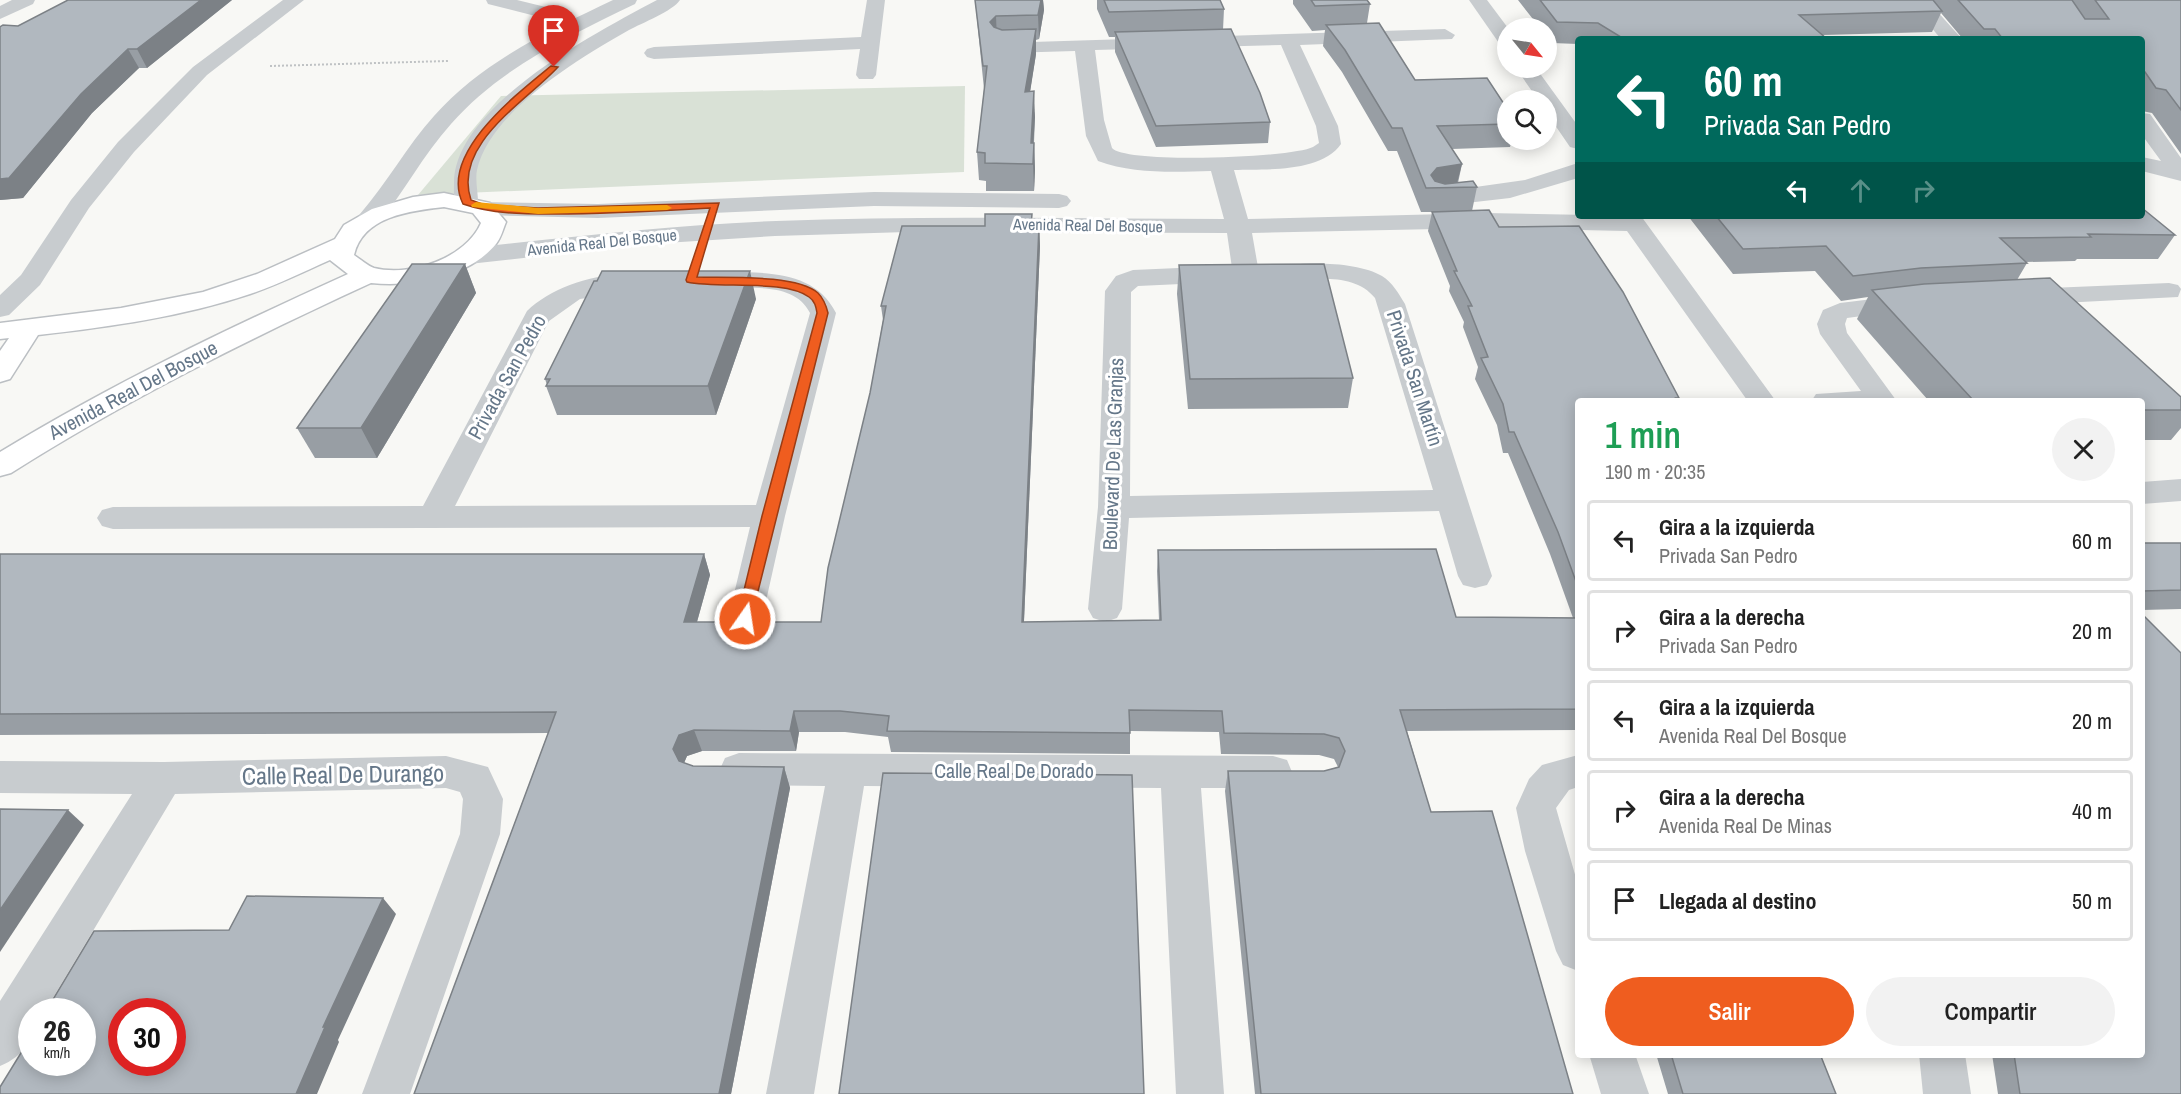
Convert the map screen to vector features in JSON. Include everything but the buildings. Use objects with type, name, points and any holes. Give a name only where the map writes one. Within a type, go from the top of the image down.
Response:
[{"type":"main road","points":[[0,331],[177,306],[240,289],[341,245],[351,232],[369,219],[418,203],[475,205],[493,218],[494,230],[486,243],[470,256],[446,267],[419,274],[392,277],[367,275],[349,268],[341,258],[341,245]]},
{"type":"main road","name":"Avenida Real Del Bosque","points":[[0,466],[127,389],[207,348],[367,275]]},
{"type":"main road","points":[[0,373],[29,328]]},
{"type":"street","points":[[0,13],[26,0]]},
{"type":"street","points":[[0,309],[31,280],[80,205],[126,147],[200,71],[295,0]]},
{"type":"street","points":[[495,0],[559,16]]},
{"type":"street","points":[[369,219],[392,194],[422,146],[444,117],[479,87],[525,55],[628,0]]},
{"type":"street","points":[[475,205],[462,187],[468,164],[480,139],[505,109],[567,57],[671,0]]},
{"type":"street","points":[[866,75],[876,0]]},
{"type":"street","points":[[1478,0],[1497,27]]},
{"type":"street","points":[[1917,0],[1949,36]]},
{"type":"street","points":[[1004,47],[1445,35]]},
{"type":"street","points":[[1084,45],[1095,123],[1104,155],[1111,160],[1144,164],[1220,163],[1294,159],[1327,149],[1330,136],[1327,126],[1288,39]]},
{"type":"street","points":[[654,53],[869,43]]},
{"type":"street","points":[[525,55],[567,57]]},
{"type":"street","points":[[1535,78],[1569,116],[1575,133]]},
{"type":"street","points":[[2145,123],[2181,174]]},
{"type":"street","points":[[1220,163],[1225,211],[1246,273]]},
{"type":"street","points":[[2145,165],[2181,174]]},
{"type":"street","name":"Avenida Real Del Bosque","points":[[470,256],[709,232],[964,224],[1486,195],[1534,186],[1575,171]]},
{"type":"street","name":"Avenida Real Del Bosque","points":[[475,205],[598,211],[874,199],[1076,201]]},
{"type":"street","points":[[678,280],[709,232],[716,205]]},
{"type":"street","name":"Avenida Real Del Bosque","points":[[1225,211],[1632,220]]},
{"type":"street","points":[[1632,220],[1760,398]]},
{"type":"street","name":"Privada San Martín","points":[[1116,298],[1125,282],[1133,278],[1246,273],[1355,275],[1372,280],[1392,304],[1475,576]]},
{"type":"street","points":[[29,328],[31,280]]},
{"type":"street","name":"Privada San Pedro","points":[[433,517],[537,317],[547,305],[561,296],[578,290],[678,280],[788,285],[812,294],[820,302],[822,313],[769,516],[745,619]]},
{"type":"street","points":[[2005,298],[2169,291]]},
{"type":"street","points":[[2061,295],[2087,318]]},
{"type":"street","name":"Boulevard De Las Granjas","points":[[1106,609],[1114,507],[1116,298]]},
{"type":"street","points":[[1881,398],[1834,334],[1831,324],[1833,316],[1840,311],[1877,304],[1928,302]]},
{"type":"street","points":[[2145,493],[2181,490]]},
{"type":"street","points":[[1114,507],[1453,500]]},
{"type":"street","points":[[113,518],[769,516]]},
{"type":"street","name":"Calle Real De Dorado","points":[[702,769],[1308,773]]},
{"type":"street","points":[[790,1094],[847,770]]},
{"type":"street","name":"Calle Real De Durango","points":[[0,777],[164,778],[446,772],[462,773],[474,779],[483,799],[480,834],[386,1094]]},
{"type":"street","points":[[1180,772],[1200,1094]]},
{"type":"street","points":[[1575,772],[1556,777],[1543,791],[1536,808],[1546,850],[1575,942]]},
{"type":"street","points":[[0,1044],[164,778]]},
{"type":"street","points":[[1613,1058],[1625,1094]]},
{"type":"street","points":[[1942,1058],[1947,1094]]},
{"type":"path","points":[[269,66],[525,55]]},
{"type":"shaded area","points":[[965,86],[964,172],[418,195],[501,96]]},
{"type":"slow traffic","points":[[476,205],[483,208],[538,211],[667,208]]},
{"type":"route","points":[[554,67],[505,109],[480,139],[468,164],[462,187],[466,202],[483,208],[538,211],[598,211],[716,205],[709,232],[691,280],[788,285],[812,294],[820,302],[822,313],[769,516],[745,619]]}]
